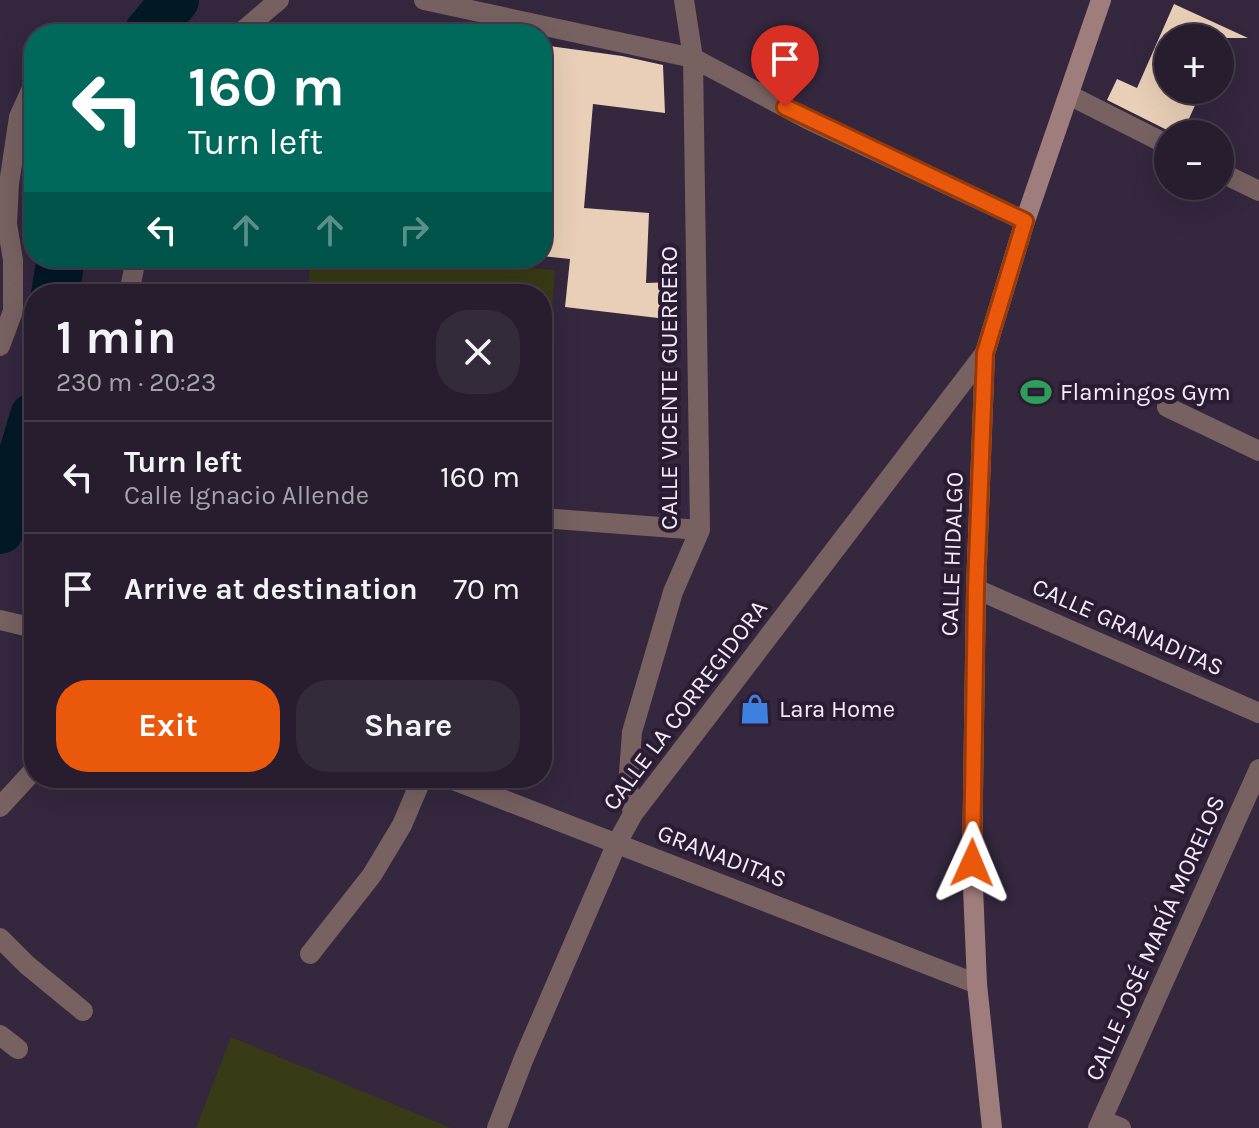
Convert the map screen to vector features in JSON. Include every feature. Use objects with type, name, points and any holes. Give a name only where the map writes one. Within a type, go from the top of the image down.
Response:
[{"type":"main road","name":"CALLE HIDALGO","points":[[992,1128],[977,984],[972,863],[976,589],[985,353],[1025,221],[1101,0]]},
{"type":"street","points":[[251,24],[279,0]]},
{"type":"street","points":[[424,0],[535,24]]},
{"type":"street","name":"CALLE VICENTE GUERRERO","points":[[633,814],[628,775],[632,732],[673,592],[700,530],[693,58],[684,0]]},
{"type":"street","points":[[552,28],[693,58],[809,120],[1025,221]]},
{"type":"street","points":[[1069,95],[1154,138]]},
{"type":"street","points":[[0,346],[13,311],[13,260],[7,224],[9,184],[19,117],[24,106]]},
{"type":"street","points":[[1234,179],[1259,191]]},
{"type":"street","name":"CALLE LA CORREGIDORA","points":[[497,1128],[617,843],[633,814],[985,353]]},
{"type":"street","points":[[1167,407],[1259,451]]},
{"type":"street","points":[[552,519],[700,530]]},
{"type":"street","name":"CALLE GRANADITAS","points":[[976,589],[1259,713]]},
{"type":"street","points":[[0,620],[24,625]]},
{"type":"street","name":"CALLE JOSÉ MARÍA MORELOS","points":[[1107,1125],[1259,769]]},
{"type":"street","points":[[0,807],[24,781]]},
{"type":"street","points":[[310,954],[372,875],[402,825],[418,788]]},
{"type":"street","name":"GRANADITAS","points":[[474,788],[977,984]]},
{"type":"street","points":[[0,938],[27,965],[83,1011]]},
{"type":"street","points":[[0,1035],[18,1049]]},
{"type":"green space","points":[[310,268],[555,270],[552,308],[552,284],[308,284]]},
{"type":"green space","points":[[231,1037],[451,1128],[196,1128]]},
{"type":"building","points":[[1174,4],[1218,24],[1165,24]]},
{"type":"building","points":[[1234,32],[1248,38],[1234,38]]},
{"type":"building","points":[[552,46],[663,65],[665,113],[593,104],[584,208],[649,213],[646,283],[674,282],[675,320],[565,307],[570,259],[552,257]]},
{"type":"building","points":[[1154,49],[1154,104],[1196,104],[1188,120],[1154,120],[1154,124],[1107,100],[1117,79],[1137,88]]},
{"type":"waterway","points":[[155,24],[175,0]]},
{"type":"waterway","points":[[57,284],[59,268]]},
{"type":"waterway","points":[[0,530],[24,450]]},
{"type":"place","name":"Flamingos Gym","points":[[1036,392]]},
{"type":"place","name":"Lara Home","points":[[755,709]]},
{"type":"route","points":[[785,107],[1025,221],[985,353],[976,589],[972,863]]}]
